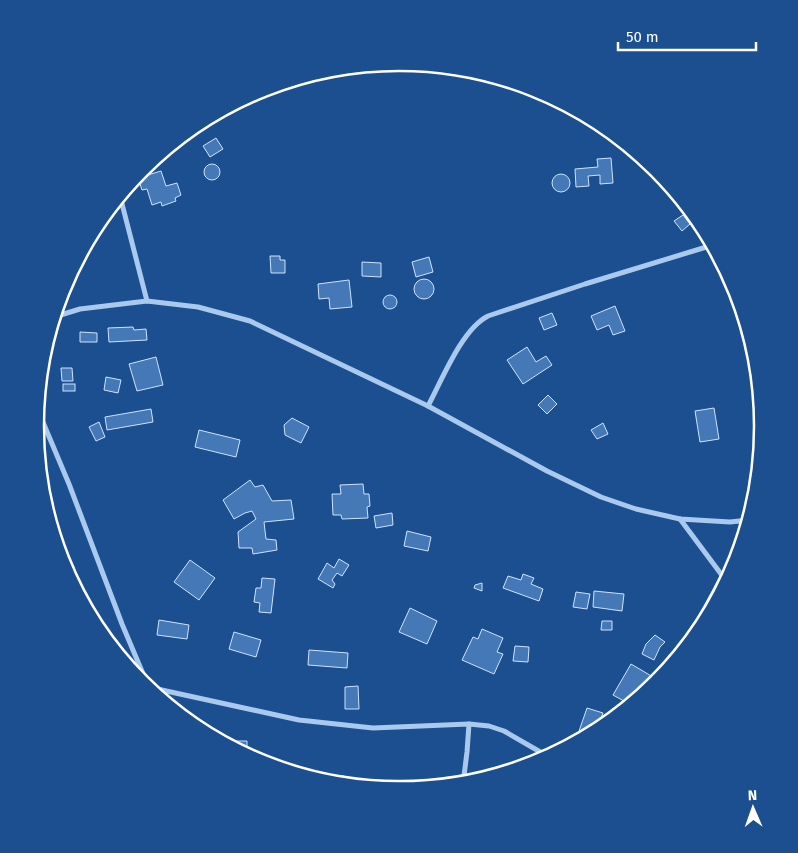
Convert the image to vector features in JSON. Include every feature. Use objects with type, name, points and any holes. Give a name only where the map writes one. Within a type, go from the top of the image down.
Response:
[{"type":"street","points":[[122,204],[147,301]]},
{"type":"street","points":[[428,406],[460,348],[479,321],[488,316],[585,284],[706,247]]},
{"type":"street","points":[[62,314],[80,309],[147,301],[198,307],[250,321],[428,406],[547,471],[601,497],[636,509],[680,519],[730,522],[741,521]]},
{"type":"street","points":[[44,425],[142,671]]},
{"type":"street","points":[[680,519],[721,576]]},
{"type":"street","points":[[163,692],[299,720],[373,728],[469,724],[504,730],[541,752]]},
{"type":"street","points":[[464,776],[469,724]]},
{"type":"building","points":[[216,138],[223,149],[210,157],[203,146]]},
{"type":"building","points":[[611,158],[613,183],[600,184],[600,175],[588,176],[589,186],[576,187],[575,169],[598,167],[597,159]]},
{"type":"building","points":[[209,164],[215,164],[220,169],[218,178],[209,180],[204,175],[204,169]]},
{"type":"building","points":[[161,171],[166,186],[177,183],[181,195],[175,198],[176,201],[162,206],[161,202],[152,205],[147,189],[142,190],[140,184],[148,175]]},
{"type":"building","points":[[561,174],[567,177],[570,183],[567,189],[561,192],[555,189],[552,183],[555,177]]},
{"type":"building","points":[[683,215],[690,224],[682,231],[674,221]]},
{"type":"building","points":[[270,256],[280,256],[280,260],[285,260],[285,273],[271,273]]},
{"type":"building","points":[[429,257],[433,272],[416,277],[412,262]]},
{"type":"building","points":[[362,262],[381,263],[381,277],[362,276]]},
{"type":"building","points":[[424,279],[431,282],[434,289],[431,296],[424,299],[417,296],[414,289],[417,282]]},
{"type":"building","points":[[349,280],[352,307],[330,309],[329,298],[319,299],[318,284]]},
{"type":"building","points":[[390,295],[395,297],[397,302],[395,307],[390,309],[385,307],[383,302],[385,297]]},
{"type":"building","points":[[615,306],[625,331],[613,335],[609,325],[597,330],[591,316]]},
{"type":"building","points":[[552,313],[557,325],[544,330],[539,318]]},
{"type":"building","points":[[133,327],[134,330],[146,329],[147,340],[109,342],[108,328]]},
{"type":"building","points":[[80,332],[97,333],[97,342],[80,342]]},
{"type":"building","points":[[527,347],[536,362],[546,356],[552,365],[523,384],[507,360]]},
{"type":"building","points":[[156,357],[163,385],[137,391],[129,364]]},
{"type":"building","points":[[61,368],[72,368],[73,381],[62,381]]},
{"type":"building","points":[[106,377],[121,380],[118,393],[104,390]]},
{"type":"building","points":[[63,384],[75,384],[75,391],[63,391]]},
{"type":"building","points":[[548,395],[557,404],[547,414],[538,405]]},
{"type":"building","points":[[714,408],[719,439],[700,442],[695,411]]},
{"type":"building","points":[[151,409],[153,422],[107,430],[105,417]]},
{"type":"building","points":[[292,418],[309,427],[301,443],[285,435],[284,425]]},
{"type":"building","points":[[99,422],[105,437],[96,441],[89,427]]},
{"type":"building","points":[[603,423],[608,434],[597,439],[591,430]]},
{"type":"building","points":[[199,430],[240,440],[236,457],[195,447]]},
{"type":"building","points":[[250,480],[255,487],[263,485],[272,501],[291,500],[294,519],[264,522],[266,539],[276,540],[277,550],[253,554],[252,548],[239,548],[238,532],[256,519],[252,511],[234,519],[223,500]]},
{"type":"building","points":[[363,484],[364,494],[369,494],[368,518],[342,519],[341,515],[333,515],[332,494],[341,494],[340,485]]},
{"type":"building","points":[[392,513],[393,525],[376,528],[374,516]]},
{"type":"building","points":[[407,531],[431,537],[428,551],[404,546]]},
{"type":"building","points":[[339,559],[349,565],[342,576],[337,573],[332,580],[335,584],[333,588],[318,579],[327,563],[334,568]]},
{"type":"building","points":[[190,560],[215,578],[199,600],[174,582]]},
{"type":"building","points":[[523,574],[534,578],[531,584],[543,589],[539,601],[503,588],[508,576],[521,580]]},
{"type":"building","points":[[262,578],[275,579],[271,613],[259,612],[260,603],[254,602],[256,588],[261,588]]},
{"type":"building","points":[[482,583],[482,591],[474,588],[475,585]]},
{"type":"building","points":[[594,591],[624,594],[622,611],[593,607]]},
{"type":"building","points":[[576,592],[590,594],[587,609],[573,607]]},
{"type":"building","points":[[410,608],[437,621],[427,644],[399,632]]},
{"type":"building","points":[[159,620],[189,625],[187,639],[157,635]]},
{"type":"building","points":[[602,621],[612,621],[612,630],[601,630]]},
{"type":"building","points":[[482,629],[503,638],[497,652],[503,654],[494,674],[462,660],[473,637],[478,639]]},
{"type":"building","points":[[234,632],[261,640],[256,657],[229,649]]},
{"type":"building","points":[[655,635],[665,642],[660,647],[654,660],[642,654],[646,644]]},
{"type":"building","points":[[515,646],[529,647],[528,662],[513,661]]},
{"type":"building","points":[[309,650],[348,653],[347,668],[308,665]]},
{"type":"building","points":[[631,664],[652,676],[624,701],[613,695]]},
{"type":"building","points":[[358,686],[359,709],[345,709],[345,687]]},
{"type":"building","points":[[587,708],[603,713],[601,718],[578,733]]},
{"type":"building","points":[[234,741],[247,741],[247,747]]}]
